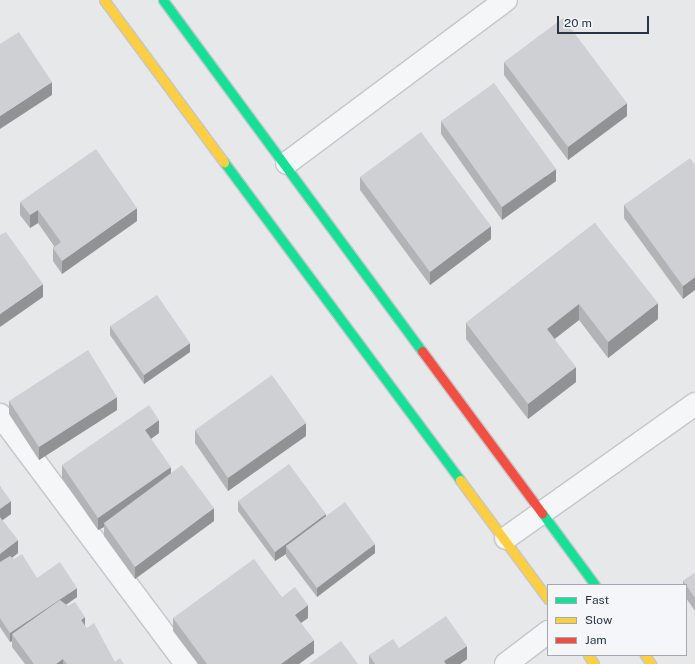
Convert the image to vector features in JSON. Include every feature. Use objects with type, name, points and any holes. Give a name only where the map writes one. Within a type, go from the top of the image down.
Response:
[{"type":"street","points":[[104,0],[506,538],[547,598]]},
{"type":"street","points":[[164,0],[287,163],[543,510],[594,584]]},
{"type":"street","points":[[287,163],[506,0]]},
{"type":"street","points":[[506,538],[543,510],[695,404]]},
{"type":"street","points":[[0,415],[186,664]]},
{"type":"street","points":[[506,664],[547,633]]},
{"type":"building","points":[[563,18],[627,103],[568,147],[504,62]]},
{"type":"building","points":[[19,32],[52,82],[0,116],[0,44]]},
{"type":"building","points":[[494,83],[556,169],[502,207],[441,121]]},
{"type":"building","points":[[421,132],[491,226],[430,272],[360,177]]},
{"type":"building","points":[[96,149],[137,208],[62,261],[53,248],[61,242],[38,210],[30,215],[20,202]]},
{"type":"building","points":[[690,158],[695,165],[695,277],[683,286],[624,205]]},
{"type":"building","points":[[595,223],[658,303],[608,342],[579,304],[547,329],[576,367],[528,404],[466,323]]},
{"type":"building","points":[[6,232],[43,284],[0,314],[0,235]]},
{"type":"building","points":[[157,295],[190,343],[144,375],[110,326]]},
{"type":"building","points":[[88,350],[117,397],[39,447],[9,401]]},
{"type":"building","points":[[272,375],[306,423],[228,478],[195,430]]},
{"type":"building","points":[[149,405],[159,420],[145,430],[171,467],[98,518],[62,465]]},
{"type":"building","points":[[289,464],[326,514],[275,552],[238,501]]},
{"type":"building","points":[[182,465],[214,508],[135,567],[104,523]]},
{"type":"building","points":[[0,486],[11,501],[0,509]]},
{"type":"building","points":[[345,502],[375,544],[317,588],[286,546]]},
{"type":"building","points":[[0,517],[18,540],[0,554]]},
{"type":"building","points":[[22,554],[37,578],[60,562],[77,588],[10,633],[0,618],[0,562],[10,556],[14,559]]},
{"type":"building","points":[[254,559],[282,597],[295,587],[308,605],[295,615],[314,640],[281,664],[207,664],[173,618]]},
{"type":"building","points":[[695,573],[695,598],[687,587],[687,584],[683,581]]},
{"type":"building","points":[[60,600],[68,606],[75,602],[85,617],[81,620],[87,628],[94,623],[115,662],[120,658],[124,664],[67,664],[63,659],[56,664],[34,664],[12,634]]},
{"type":"building","points":[[446,616],[467,646],[444,661],[446,664],[375,664],[369,655],[393,639],[399,648]]},
{"type":"building","points":[[341,641],[358,664],[309,664]]},
{"type":"traffic: fast","points":[[163,0],[422,351]]},
{"type":"traffic: fast","points":[[224,162],[460,480]]},
{"type":"traffic: fast","points":[[542,513],[594,584]]},
{"type":"traffic: slow","points":[[104,0],[224,162]]},
{"type":"traffic: slow","points":[[460,480],[547,598]]},
{"type":"traffic: slow","points":[[589,656],[594,664]]},
{"type":"traffic: slow","points":[[646,656],[651,664]]},
{"type":"traffic: jam","points":[[422,351],[542,513]]}]
